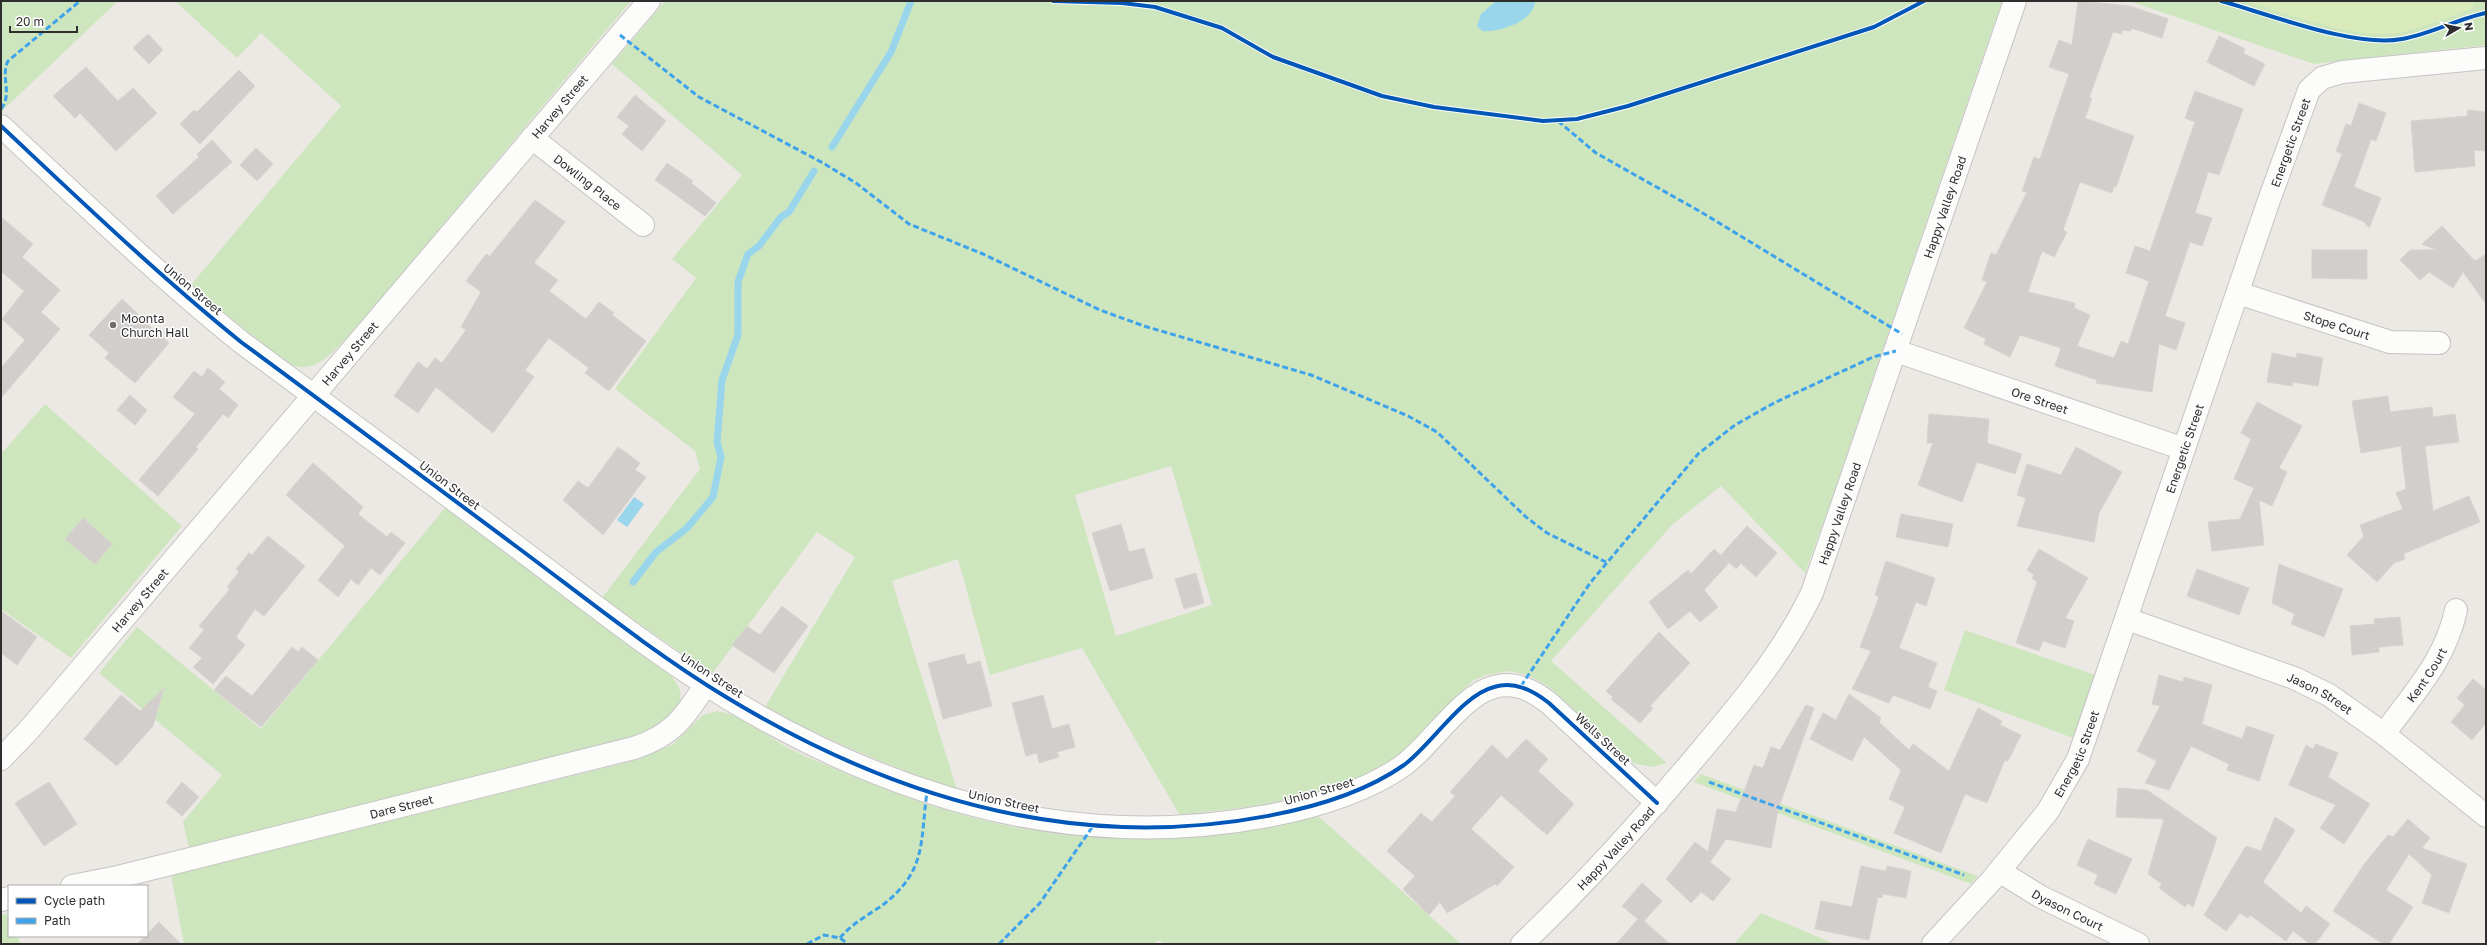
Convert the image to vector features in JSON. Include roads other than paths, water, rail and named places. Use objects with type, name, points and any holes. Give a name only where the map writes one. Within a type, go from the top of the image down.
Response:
[{"type":"street","name":"Harvey Street","points":[[1,759],[28,731],[313,394],[649,1]]},
{"type":"street","name":"Happy Valley Road","points":[[1522,944],[1555,913],[1657,803],[1759,681],[1799,620],[1812,593],[2015,1]]},
{"type":"street","name":"Energetic Street","points":[[1933,944],[2000,871],[2048,811],[2078,759],[2304,98],[2315,83],[2342,72],[2486,58]]},
{"type":"street","name":"Union Street","points":[[1,126],[171,284],[241,342],[313,394],[599,608],[706,684],[759,716],[818,746],[863,766],[949,800],[1040,819],[1093,826],[1130,827],[1209,824],[1248,818],[1308,806],[1354,792],[1388,775],[1417,754],[1465,704],[1484,690],[1495,686],[1513,685],[1534,692]]},
{"type":"street","name":"Dowling Place","points":[[532,138],[643,225]]},
{"type":"street","name":"Stope Court","points":[[2238,293],[2390,342],[2439,343]]},
{"type":"street","name":"Ore Street","points":[[1896,351],[2184,449]]},
{"type":"street","name":"Kent Court","points":[[2384,734],[2442,654],[2451,634],[2456,610]]},
{"type":"street","name":"Jason Street","points":[[2127,619],[2294,678],[2329,695],[2384,734],[2486,816]]},
{"type":"street","name":"Dare Street","points":[[77,885],[118,877],[634,748],[649,743],[670,731],[690,710],[706,684]]},
{"type":"street","name":"Wells Street","points":[[1534,692],[1549,703],[1657,803]]},
{"type":"street","name":"Dyason Court","points":[[2000,871],[2041,897],[2138,944]]},
{"type":"water","points":[[1496,1],[1535,1],[1529,14],[1522,20],[1506,28],[1482,31],[1477,26],[1481,14]]},
{"type":"water","points":[[634,497],[644,504],[627,527],[617,520]]},
{"type":"waterway","points":[[832,147],[891,52],[911,1]]},
{"type":"waterway","points":[[633,582],[656,552],[687,528],[713,497],[721,457],[717,442],[722,380],[738,335],[738,282],[748,254],[759,246],[781,217],[789,212],[814,171]]},
{"type":"place","name":"Moonta Church Hall","points":[[113,325]]}]
